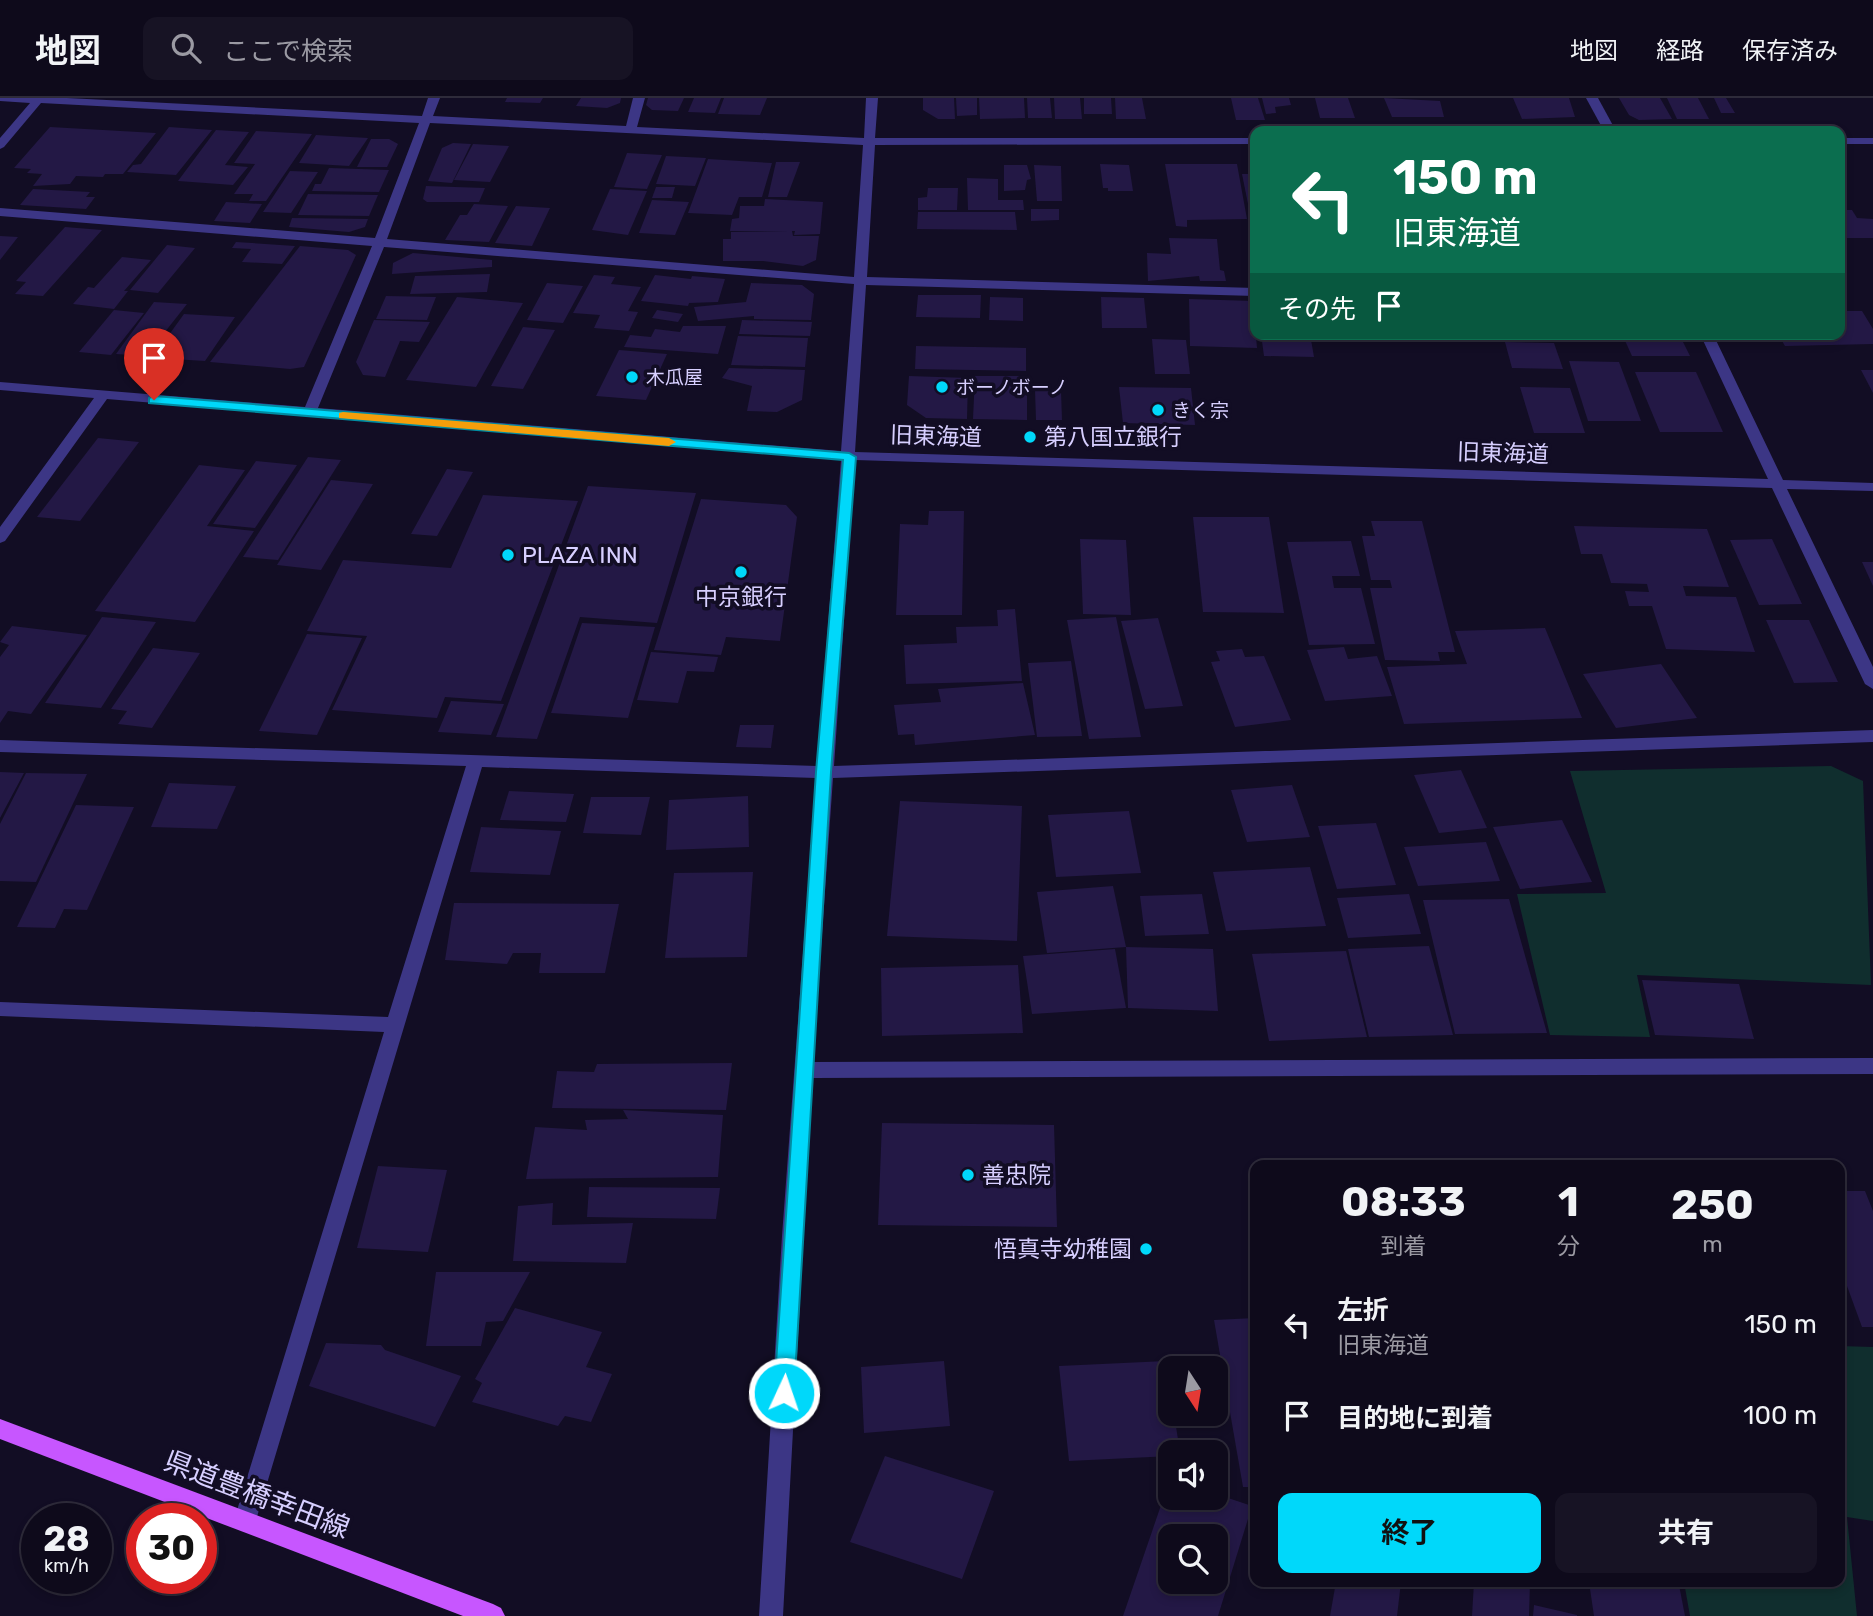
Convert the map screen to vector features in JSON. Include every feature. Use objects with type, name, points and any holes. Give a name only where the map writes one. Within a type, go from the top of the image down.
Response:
[{"type":"main road","name":"県道豊橋幸田線","points":[[0,1429],[493,1616]]},
{"type":"street","points":[[0,98],[869,142],[1250,141]]},
{"type":"street","points":[[309,413],[380,243],[434,98]]},
{"type":"street","points":[[630,131],[639,98]]},
{"type":"street","points":[[771,1616],[804,1070],[849,457],[872,98]]},
{"type":"street","points":[[1592,98],[1607,126]]},
{"type":"street","points":[[0,145],[39,99]]},
{"type":"street","points":[[1845,141],[1873,141]]},
{"type":"street","points":[[0,212],[861,281],[1250,292]]},
{"type":"street","points":[[1709,340],[1873,684]]},
{"type":"street","name":"旧東海道","points":[[0,386],[849,457],[1873,487]]},
{"type":"street","points":[[0,538],[102,396]]},
{"type":"street","points":[[0,746],[824,772],[1873,736]]},
{"type":"street","points":[[245,1520],[476,760]]},
{"type":"street","points":[[0,1009],[395,1025]]},
{"type":"street","points":[[804,1070],[1873,1066]]},
{"type":"green space","points":[[1831,766],[1863,781],[1871,985],[1637,975],[1650,1037],[1550,1035],[1517,894],[1606,893],[1570,771]]},
{"type":"green space","points":[[1845,1346],[1873,1347],[1873,1521],[1847,1517],[1857,1616],[1690,1616],[1685,1587],[1845,1587]]},
{"type":"building","points":[[507,98],[543,98],[540,103],[505,102]]},
{"type":"building","points":[[581,98],[621,98],[620,103],[607,108],[576,106]]},
{"type":"building","points":[[648,98],[684,98],[678,111],[652,110],[646,105]]},
{"type":"building","points":[[694,98],[721,98],[715,113],[688,112]]},
{"type":"building","points":[[724,98],[767,98],[760,115],[718,114]]},
{"type":"building","points":[[923,98],[954,98],[955,119],[938,119],[923,110]]},
{"type":"building","points":[[956,98],[977,98],[977,115],[957,116]]},
{"type":"building","points":[[979,98],[1024,98],[1025,118],[980,119]]},
{"type":"building","points":[[1027,98],[1050,98],[1052,118],[1028,118]]},
{"type":"building","points":[[1054,98],[1080,98],[1082,119],[1055,119]]},
{"type":"building","points":[[1084,98],[1111,98],[1112,114],[1084,114]]},
{"type":"building","points":[[1115,98],[1142,98],[1146,119],[1116,119]]},
{"type":"building","points":[[1231,98],[1258,98],[1265,120],[1236,120]]},
{"type":"building","points":[[1262,98],[1289,98],[1291,105],[1275,107],[1276,113],[1266,114]]},
{"type":"building","points":[[1315,98],[1348,98],[1355,118],[1320,118]]},
{"type":"building","points":[[1384,98],[1440,101],[1444,117],[1392,117]]},
{"type":"building","points":[[1513,98],[1569,98],[1575,117],[1522,119]]},
{"type":"building","points":[[1619,98],[1660,98],[1672,119],[1639,120],[1629,115]]},
{"type":"building","points":[[1667,98],[1698,98],[1709,119],[1677,119]]},
{"type":"building","points":[[1714,98],[1726,98],[1735,113],[1721,113]]},
{"type":"building","points":[[50,127],[156,133],[123,174],[105,174],[103,177],[76,176],[70,184],[33,186],[42,174],[27,173],[31,169],[14,168]]},
{"type":"building","points":[[169,127],[212,130],[176,175],[127,172],[133,165],[141,164]]},
{"type":"building","points":[[216,130],[249,132],[225,165],[248,167],[233,185],[178,181]]},
{"type":"building","points":[[256,131],[312,134],[266,201],[249,201],[253,194],[234,194],[255,164],[234,163]]},
{"type":"building","points":[[316,135],[368,138],[349,166],[299,163]]},
{"type":"building","points":[[371,139],[389,139],[398,144],[387,167],[357,167]]},
{"type":"building","points":[[453,143],[471,144],[452,183],[428,181],[442,148]]},
{"type":"building","points":[[473,144],[509,146],[490,182],[454,180]]},
{"type":"building","points":[[627,153],[662,155],[647,189],[614,187]]},
{"type":"building","points":[[666,156],[706,158],[695,186],[656,184]]},
{"type":"building","points":[[708,159],[772,163],[762,197],[739,197],[732,215],[688,213]]},
{"type":"building","points":[[776,162],[800,162],[787,197],[768,197]]},
{"type":"building","points":[[1100,164],[1129,165],[1133,191],[1108,191],[1108,188],[1103,188]]},
{"type":"building","points":[[1165,164],[1237,164],[1247,219],[1187,220],[1187,227],[1176,226]]},
{"type":"building","points":[[1004,165],[1027,165],[1031,179],[1027,180],[1025,190],[1004,191]]},
{"type":"building","points":[[1034,165],[1061,166],[1062,201],[1037,201]]},
{"type":"building","points":[[329,168],[389,170],[379,192],[312,191],[315,184],[321,184]]},
{"type":"building","points":[[290,171],[318,172],[291,213],[263,212]]},
{"type":"building","points":[[1242,174],[1250,174],[1250,214]]},
{"type":"building","points":[[967,178],[998,179],[998,200],[1023,200],[1024,210],[968,210]]},
{"type":"building","points":[[426,186],[485,188],[479,202],[427,202],[423,199]]},
{"type":"building","points":[[656,187],[675,187],[672,198],[652,198]]},
{"type":"building","points":[[928,188],[958,188],[957,210],[918,210],[918,198],[927,197]]},
{"type":"building","points":[[33,189],[90,192],[86,197],[95,197],[86,209],[20,205]]},
{"type":"building","points":[[610,189],[647,191],[628,235],[592,230]]},
{"type":"building","points":[[308,194],[378,195],[369,216],[298,215]]},
{"type":"building","points":[[765,199],[823,202],[820,234],[794,235],[795,231],[792,231],[793,236],[819,236],[816,260],[803,266],[763,261],[723,261],[723,239],[731,239],[731,232],[789,232],[730,231],[732,219],[739,218],[740,206],[764,206]]},
{"type":"building","points":[[652,200],[689,202],[675,235],[639,233]]},
{"type":"building","points":[[226,202],[262,204],[250,223],[214,221]]},
{"type":"building","points":[[474,204],[508,206],[489,242],[445,240],[460,215],[467,215]]},
{"type":"building","points":[[516,206],[550,208],[532,246],[495,243]]},
{"type":"building","points":[[1031,209],[1059,209],[1059,220],[1031,221]]},
{"type":"building","points":[[1845,210],[1852,210],[1857,218],[1873,219],[1873,238],[1845,238]]},
{"type":"building","points":[[918,212],[1015,212],[1017,230],[917,229]]},
{"type":"building","points":[[292,218],[368,219],[365,227],[349,232],[289,227]]},
{"type":"building","points":[[65,227],[102,230],[43,296],[15,294],[26,282],[16,281]]},
{"type":"building","points":[[0,236],[18,237],[0,260]]},
{"type":"building","points":[[1169,238],[1217,239],[1220,270],[1224,271],[1226,281],[1200,281],[1199,276],[1148,281],[1147,253],[1171,254]]},
{"type":"building","points":[[236,242],[295,246],[282,264],[242,262],[251,249],[232,248]]},
{"type":"building","points":[[167,245],[195,248],[158,293],[130,290]]},
{"type":"building","points":[[300,246],[348,250],[356,255],[304,367],[290,369],[210,362]]},
{"type":"building","points":[[413,253],[492,260],[492,267],[392,274],[393,263]]},
{"type":"building","points":[[122,257],[151,260],[124,291],[128,291],[114,309],[73,304],[88,287],[94,288]]},
{"type":"building","points":[[490,274],[487,292],[410,294],[415,276]]},
{"type":"building","points":[[594,275],[615,277],[611,284],[641,287],[628,311],[638,312],[629,331],[594,328],[600,315],[573,313]]},
{"type":"building","points":[[655,275],[725,279],[718,302],[689,303],[688,306],[641,301]]},
{"type":"building","points":[[547,283],[583,286],[563,323],[527,320]]},
{"type":"building","points":[[751,283],[802,285],[814,294],[811,320],[754,319],[754,316],[698,321],[694,307],[746,302]]},
{"type":"building","points":[[918,295],[981,295],[980,318],[916,317]]},
{"type":"building","points":[[386,296],[436,297],[427,320],[376,319]]},
{"type":"building","points":[[457,297],[523,303],[476,387],[406,380]]},
{"type":"building","points":[[990,297],[1023,298],[1023,321],[989,320]]},
{"type":"building","points":[[1101,297],[1144,298],[1147,328],[1102,328]]},
{"type":"building","points":[[1189,299],[1250,301],[1250,340],[1256,340],[1257,348],[1190,346]]},
{"type":"building","points":[[154,302],[187,304],[146,356],[116,354]]},
{"type":"building","points":[[114,310],[144,313],[111,355],[79,352]]},
{"type":"building","points":[[657,310],[683,314],[678,322],[652,318]]},
{"type":"building","points":[[1845,311],[1862,311],[1873,329],[1873,344],[1785,346],[1782,340],[1845,340]]},
{"type":"building","points":[[184,314],[235,317],[205,361],[172,359],[173,352],[158,350]]},
{"type":"building","points":[[374,320],[430,322],[419,342],[400,341],[385,377],[363,375],[356,362]]},
{"type":"building","points":[[742,320],[812,322],[810,336],[739,334]]},
{"type":"building","points":[[683,326],[726,326],[718,354],[624,347],[630,335],[651,337],[655,329],[680,332]]},
{"type":"building","points":[[523,327],[555,330],[523,389],[491,386]]},
{"type":"building","points":[[738,336],[808,338],[805,367],[731,365]]},
{"type":"building","points":[[1152,339],[1186,340],[1190,374],[1155,374]]},
{"type":"building","points":[[1262,340],[1311,340],[1314,357],[1264,356]]},
{"type":"building","points":[[1625,340],[1682,340],[1690,356],[1632,356]]},
{"type":"building","points":[[1505,342],[1554,343],[1563,369],[1512,368]]},
{"type":"building","points":[[916,346],[1026,348],[1026,371],[915,369]]},
{"type":"building","points":[[619,350],[667,354],[646,400],[596,396]]},
{"type":"building","points":[[1569,361],[1619,362],[1641,421],[1588,421]]},
{"type":"building","points":[[729,368],[805,370],[802,400],[777,412],[747,411],[752,386],[722,378]]},
{"type":"building","points":[[1861,370],[1873,370],[1873,393]]},
{"type":"building","points":[[1635,372],[1696,372],[1723,432],[1660,432]]},
{"type":"building","points":[[909,376],[968,378],[967,419],[926,418],[907,405]]},
{"type":"building","points":[[975,376],[1027,376],[1027,420],[973,419]]},
{"type":"building","points":[[1119,387],[1191,388],[1195,425],[1123,423]]},
{"type":"building","points":[[1520,387],[1570,388],[1585,433],[1534,433]]},
{"type":"building","points":[[1035,390],[1061,391],[1062,420],[1036,420]]},
{"type":"building","points":[[98,438],[139,442],[80,521],[37,517]]},
{"type":"building","points":[[308,457],[341,460],[278,560],[243,557]]},
{"type":"building","points":[[256,461],[297,465],[255,528],[213,524]]},
{"type":"building","points":[[199,465],[245,470],[207,526],[254,531],[195,622],[95,611]]},
{"type":"building","points":[[447,469],[473,472],[437,536],[411,534]]},
{"type":"building","points":[[331,480],[373,484],[321,570],[277,565]]},
{"type":"building","points":[[588,486],[696,493],[657,623],[580,617],[537,739],[496,737]]},
{"type":"building","points":[[483,495],[578,501],[501,701],[445,697],[437,718],[332,710],[367,636],[307,631],[343,560],[451,568]]},
{"type":"building","points":[[701,499],[786,505],[797,517],[780,641],[726,637],[721,655],[654,650]]},
{"type":"building","points":[[929,511],[964,511],[962,615],[896,615],[900,524],[928,525]]},
{"type":"building","points":[[1193,517],[1269,517],[1284,613],[1203,612]]},
{"type":"building","points":[[1371,521],[1422,521],[1455,652],[1438,652],[1440,661],[1385,660],[1370,588],[1392,588],[1390,580],[1371,580],[1362,536],[1375,536]]},
{"type":"building","points":[[1574,526],[1707,529],[1729,587],[1683,586],[1686,596],[1736,597],[1755,652],[1666,649],[1652,606],[1629,606],[1625,591],[1649,592],[1647,584],[1611,583],[1602,554],[1581,554]]},
{"type":"building","points":[[1080,539],[1126,540],[1131,615],[1083,614]]},
{"type":"building","points":[[1772,539],[1802,604],[1759,605],[1730,540]]},
{"type":"building","points":[[1351,541],[1360,576],[1332,576],[1334,588],[1361,588],[1375,644],[1309,645],[1287,542]]},
{"type":"building","points":[[1862,562],[1873,562],[1873,586]]},
{"type":"building","points":[[1015,609],[1022,681],[906,684],[904,645],[957,643],[956,627],[998,626],[997,610]]},
{"type":"building","points":[[102,617],[156,622],[101,708],[45,703]]},
{"type":"building","points":[[1116,617],[1141,737],[1089,739],[1067,620]]},
{"type":"building","points":[[1158,618],[1183,706],[1145,709],[1121,621]]},
{"type":"building","points":[[1766,620],[1809,620],[1838,682],[1794,683]]},
{"type":"building","points":[[582,623],[655,627],[628,718],[551,713]]},
{"type":"building","points":[[12,626],[87,635],[31,714],[8,711],[0,723],[0,657],[9,645],[0,642]]},
{"type":"building","points":[[1545,628],[1582,718],[1404,724],[1387,667],[1467,664],[1455,631]]},
{"type":"building","points":[[307,634],[362,638],[317,735],[259,731]]},
{"type":"building","points":[[1344,647],[1348,659],[1377,656],[1392,696],[1325,701],[1307,650]]},
{"type":"building","points":[[153,648],[200,653],[152,728],[118,724],[127,711],[111,709]]},
{"type":"building","points":[[1242,649],[1245,657],[1264,656],[1291,720],[1235,727],[1211,662],[1220,661],[1216,651]]},
{"type":"building","points":[[651,652],[718,657],[714,672],[687,671],[678,703],[637,700]]},
{"type":"building","points":[[1071,661],[1082,736],[1037,737],[1028,663]]},
{"type":"building","points":[[1661,664],[1697,718],[1616,728],[1583,674]]},
{"type":"building","points":[[1023,683],[1035,735],[915,745],[914,734],[898,735],[894,705],[941,702],[938,689]]},
{"type":"building","points":[[451,701],[504,704],[491,735],[438,732]]},
{"type":"building","points":[[740,725],[774,725],[771,748],[736,747]]},
{"type":"building","points":[[1461,770],[1487,828],[1439,833],[1414,775]]},
{"type":"building","points":[[0,772],[24,773],[0,818]]},
{"type":"building","points":[[26,773],[87,774],[36,882],[0,881],[0,824]]},
{"type":"building","points":[[169,783],[236,786],[217,829],[151,827]]},
{"type":"building","points":[[1292,785],[1310,837],[1247,842],[1231,790]]},
{"type":"building","points":[[509,791],[574,794],[566,822],[500,820]]},
{"type":"building","points":[[748,796],[749,847],[666,850],[669,800]]},
{"type":"building","points":[[591,797],[650,797],[641,835],[583,833]]},
{"type":"building","points":[[900,801],[1022,806],[1017,941],[887,936]]},
{"type":"building","points":[[76,805],[134,807],[87,910],[64,909],[55,928],[17,927]]},
{"type":"building","points":[[1129,811],[1141,873],[1056,877],[1048,815]]},
{"type":"building","points":[[1562,820],[1592,882],[1520,889],[1493,827]]},
{"type":"building","points":[[1376,823],[1396,885],[1337,889],[1318,826]]},
{"type":"building","points":[[481,827],[561,831],[550,875],[470,872]]},
{"type":"building","points":[[1486,842],[1500,881],[1418,886],[1404,847]]},
{"type":"building","points":[[1310,867],[1326,926],[1226,931],[1213,872]]},
{"type":"building","points":[[753,872],[747,957],[665,958],[674,873]]},
{"type":"building","points":[[1113,886],[1126,947],[1047,953],[1037,892]]},
{"type":"building","points":[[1202,894],[1209,934],[1145,936],[1140,896]]},
{"type":"building","points":[[1409,894],[1421,934],[1348,938],[1337,898]]},
{"type":"building","points":[[1509,899],[1547,1033],[1455,1034],[1423,900]]},
{"type":"building","points":[[454,903],[619,904],[605,973],[539,973],[541,953],[513,953],[507,964],[445,960]]},
{"type":"building","points":[[1429,946],[1453,1035],[1369,1037],[1348,949]]},
{"type":"building","points":[[1126,947],[1213,949],[1218,1011],[1128,1008]]},
{"type":"building","points":[[1115,949],[1126,1008],[1032,1014],[1023,956]]},
{"type":"building","points":[[1346,951],[1367,1037],[1269,1041],[1252,954]]},
{"type":"building","points":[[1018,965],[1023,1033],[882,1036],[881,968]]},
{"type":"building","points":[[1642,980],[1739,984],[1754,1039],[1655,1035]]},
{"type":"building","points":[[732,1063],[726,1110],[552,1108],[557,1071],[594,1072],[597,1064]]},
{"type":"building","points":[[623,1110],[723,1115],[718,1177],[526,1179],[535,1127],[587,1130],[585,1120],[628,1119]]},
{"type":"building","name":"善忠院","points":[[882,1123],[1054,1125],[1057,1227],[878,1225]]},
{"type":"building","points":[[378,1166],[447,1170],[428,1252],[357,1248]]},
{"type":"building","points":[[589,1187],[720,1188],[716,1219],[587,1217]]},
{"type":"building","points":[[1845,1191],[1865,1191],[1873,1211],[1873,1327],[1862,1327],[1845,1280]]},
{"type":"building","points":[[553,1203],[552,1225],[633,1223],[626,1263],[513,1261],[518,1206]]},
{"type":"building","points":[[436,1272],[530,1272],[503,1321],[486,1322],[481,1346],[426,1346]]},
{"type":"building","points":[[515,1308],[602,1332],[586,1367],[612,1374],[591,1422],[565,1416],[558,1426],[472,1402],[482,1383],[475,1379]]},
{"type":"building","points":[[1250,1318],[1250,1487],[1243,1487],[1228,1401],[1228,1356],[1220,1356],[1214,1320]]},
{"type":"building","points":[[326,1343],[381,1345],[385,1350],[461,1376],[435,1427],[309,1386]]},
{"type":"building","points":[[944,1361],[950,1426],[864,1433],[861,1367]]},
{"type":"building","points":[[1158,1361],[1158,1426],[1176,1426],[1178,1440],[1158,1440],[1158,1457],[1069,1461],[1059,1366]]},
{"type":"building","points":[[885,1456],[994,1491],[962,1579],[850,1542]]},
{"type":"building","points":[[1228,1498],[1250,1505],[1228,1584],[1228,1524],[1158,1524],[1158,1594],[1225,1594],[1218,1616],[1123,1616],[1159,1510],[1228,1510]]},
{"type":"building","points":[[1335,1587],[1400,1587],[1397,1616],[1330,1616]]},
{"type":"building","points":[[1474,1587],[1530,1587],[1529,1616],[1472,1616]]},
{"type":"building","points":[[1590,1587],[1679,1587],[1685,1616],[1594,1616]]},
{"type":"building","points":[[1534,1605],[1577,1615],[1577,1616],[1533,1616]]},
{"type":"slow traffic","points":[[343,416],[669,442]]},
{"type":"place","name":"木瓜屋","points":[[632,377]]},
{"type":"place","name":"ボーノボーノ","points":[[942,387]]},
{"type":"place","name":"きく宗","points":[[1158,410]]},
{"type":"place","name":"第八国立銀行","points":[[1030,437]]},
{"type":"place","name":"PLAZA INN","points":[[508,555]]},
{"type":"place","name":"中京銀行","points":[[741,572]]},
{"type":"place","name":"善忠院","points":[[968,1175]]},
{"type":"place","name":"悟真寺幼稚園","points":[[1146,1249]]},
{"type":"route","points":[[154,400],[849,457],[824,772],[784,1393]]}]
